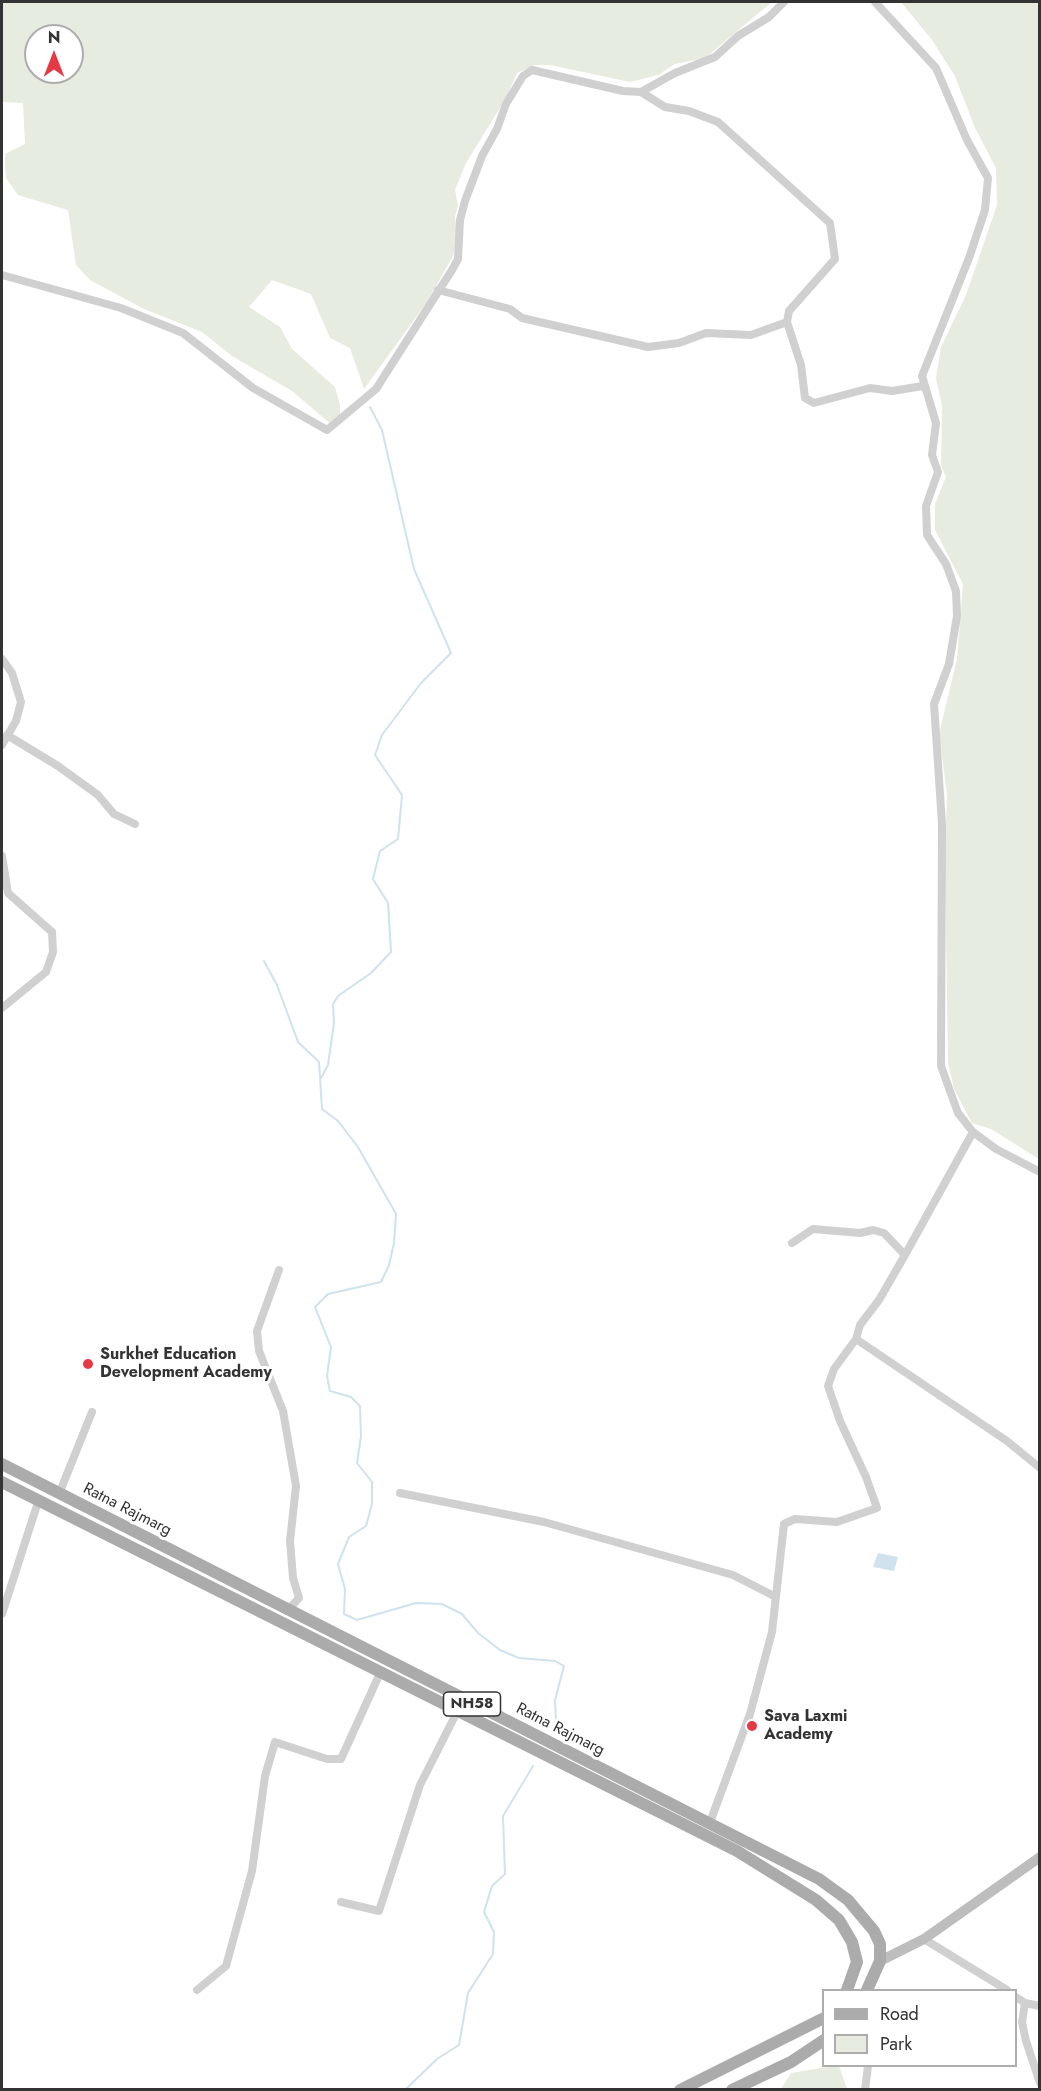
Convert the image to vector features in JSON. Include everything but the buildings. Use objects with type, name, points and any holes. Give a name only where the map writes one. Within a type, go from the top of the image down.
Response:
[{"type":"main road","name":"Ratna Rajmarg","points":[[2,1464],[819,1879],[848,1900],[874,1931],[880,1944],[880,1961]]},
{"type":"main road","name":"Ratna Rajmarg","points":[[2,1482],[737,1851],[816,1900],[839,1920],[852,1942],[856,1962],[848,1989]]},
{"type":"main road","points":[[737,1851],[743,1840]]},
{"type":"main road","points":[[867,1989],[880,1961]]},
{"type":"main road","points":[[680,2090],[822,2019]]},
{"type":"main road","points":[[732,2090],[791,2062],[822,2041]]},
{"type":"street","points":[[641,92],[675,73],[715,57],[738,36],[770,17],[784,2]]},
{"type":"street","points":[[875,2],[936,68],[967,140],[988,178],[985,210],[969,258],[922,376],[923,387],[936,423],[932,455],[938,472],[926,506],[927,535],[946,564],[956,600],[957,616],[949,664],[934,704],[942,824],[941,1066],[958,1113],[973,1132],[996,1149],[1040,1172]]},
{"type":"street","points":[[2,275],[121,308],[183,333],[253,388],[327,430],[376,389],[458,259],[460,220],[482,156],[497,129],[506,104],[523,76],[531,70],[623,91],[641,92],[665,107],[689,111],[718,122],[830,223],[835,259],[789,311],[787,322],[801,365],[805,398],[814,403],[870,388],[892,391],[923,387]]},
{"type":"street","points":[[438,290],[510,309],[522,318],[648,347],[679,343],[706,333],[751,335],[787,322]]},
{"type":"street","points":[[2,659],[12,673],[21,702],[16,721],[2,745]]},
{"type":"street","points":[[7,735],[58,766],[98,795],[114,814],[135,824]]},
{"type":"street","points":[[2,855],[8,893],[52,932],[53,952],[46,972],[21,995],[2,1008]]},
{"type":"street","points":[[709,1825],[750,1714],[772,1632],[774,1596],[784,1524],[795,1520],[837,1522],[877,1508],[828,1386],[834,1369],[856,1338],[860,1325],[879,1300],[973,1132]]},
{"type":"street","points":[[792,1243],[813,1229],[860,1233],[873,1230],[884,1233],[905,1255]]},
{"type":"street","points":[[279,1270],[257,1331],[260,1351],[283,1411],[296,1486],[290,1541],[293,1578],[299,1598],[288,1610]]},
{"type":"street","points":[[856,1338],[1007,1441],[1040,1468]]},
{"type":"street","points":[[59,1494],[92,1412]]},
{"type":"street","points":[[400,1493],[544,1522],[733,1575],[774,1596]]},
{"type":"street","points":[[2,1614],[38,1502]]},
{"type":"street","points":[[197,1990],[226,1966],[252,1871],[265,1776],[275,1742],[327,1758],[341,1758],[381,1671]]},
{"type":"street","points":[[340,1902],[379,1911],[420,1785],[458,1710]]},
{"type":"street","points":[[880,1961],[924,1939],[1040,1857]]},
{"type":"street","points":[[924,1939],[977,1969],[1006,1989]]},
{"type":"street","points":[[1017,1998],[1025,2003],[1040,2006]]},
{"type":"street","points":[[1025,2003],[1022,2022],[1040,2083]]},
{"type":"street","points":[[865,2090],[868,2067]]},
{"type":"green space","points":[[2,2],[772,2],[705,58],[675,64],[658,75],[630,82],[550,65],[535,65],[517,73],[506,98],[466,163],[455,190],[458,205],[455,217],[457,238],[453,256],[427,302],[364,389],[350,348],[330,338],[311,294],[272,280],[249,307],[280,327],[292,349],[335,387],[340,415],[332,425],[292,391],[232,356],[202,332],[144,309],[90,280],[76,265],[68,210],[18,195],[6,178],[5,154],[25,144],[23,103],[2,102]]},
{"type":"green space","points":[[901,2],[1039,2],[1039,1159],[991,1129],[972,1123],[954,1089],[948,1063],[945,857],[947,794],[939,734],[957,659],[963,584],[935,530],[935,504],[946,477],[941,466],[942,406],[936,378],[941,347],[966,295],[997,205],[996,168],[975,128],[955,76],[932,40]]},
{"type":"green space","points":[[839,2067],[847,2089],[781,2089],[791,2073]]},
{"type":"water","points":[[878,1553],[898,1557],[894,1571],[873,1567]]},
{"type":"waterway","points":[[321,1078],[328,1065],[334,1023],[333,1004],[338,996],[371,973],[391,952],[388,903],[373,879],[380,851],[398,839],[402,795],[375,755],[382,735],[421,683],[451,653],[414,569],[382,430],[370,407]]},
{"type":"waterway","points":[[264,961],[277,985],[298,1042],[319,1062],[322,1109],[338,1121],[358,1147],[396,1214],[394,1243],[389,1265],[381,1282],[328,1294],[315,1307],[331,1347],[327,1376],[330,1391],[351,1397],[360,1406],[361,1436],[357,1463],[372,1482],[372,1504],[366,1526],[349,1537],[338,1564],[345,1589],[344,1614],[357,1620],[416,1603],[442,1604],[462,1614],[478,1633],[500,1650],[519,1658],[555,1661],[564,1666],[555,1700],[556,1720],[552,1733]]},
{"type":"waterway","points":[[405,2090],[437,2059],[459,2045],[468,1993],[493,1954],[494,1932],[484,1912],[492,1886],[505,1874],[503,1816],[533,1766]]},
{"type":"place","name":"Surkhet Education Development Academy","points":[[88,1364]]},
{"type":"place","name":"Sava Laxmi Academy","points":[[752,1726]]}]
